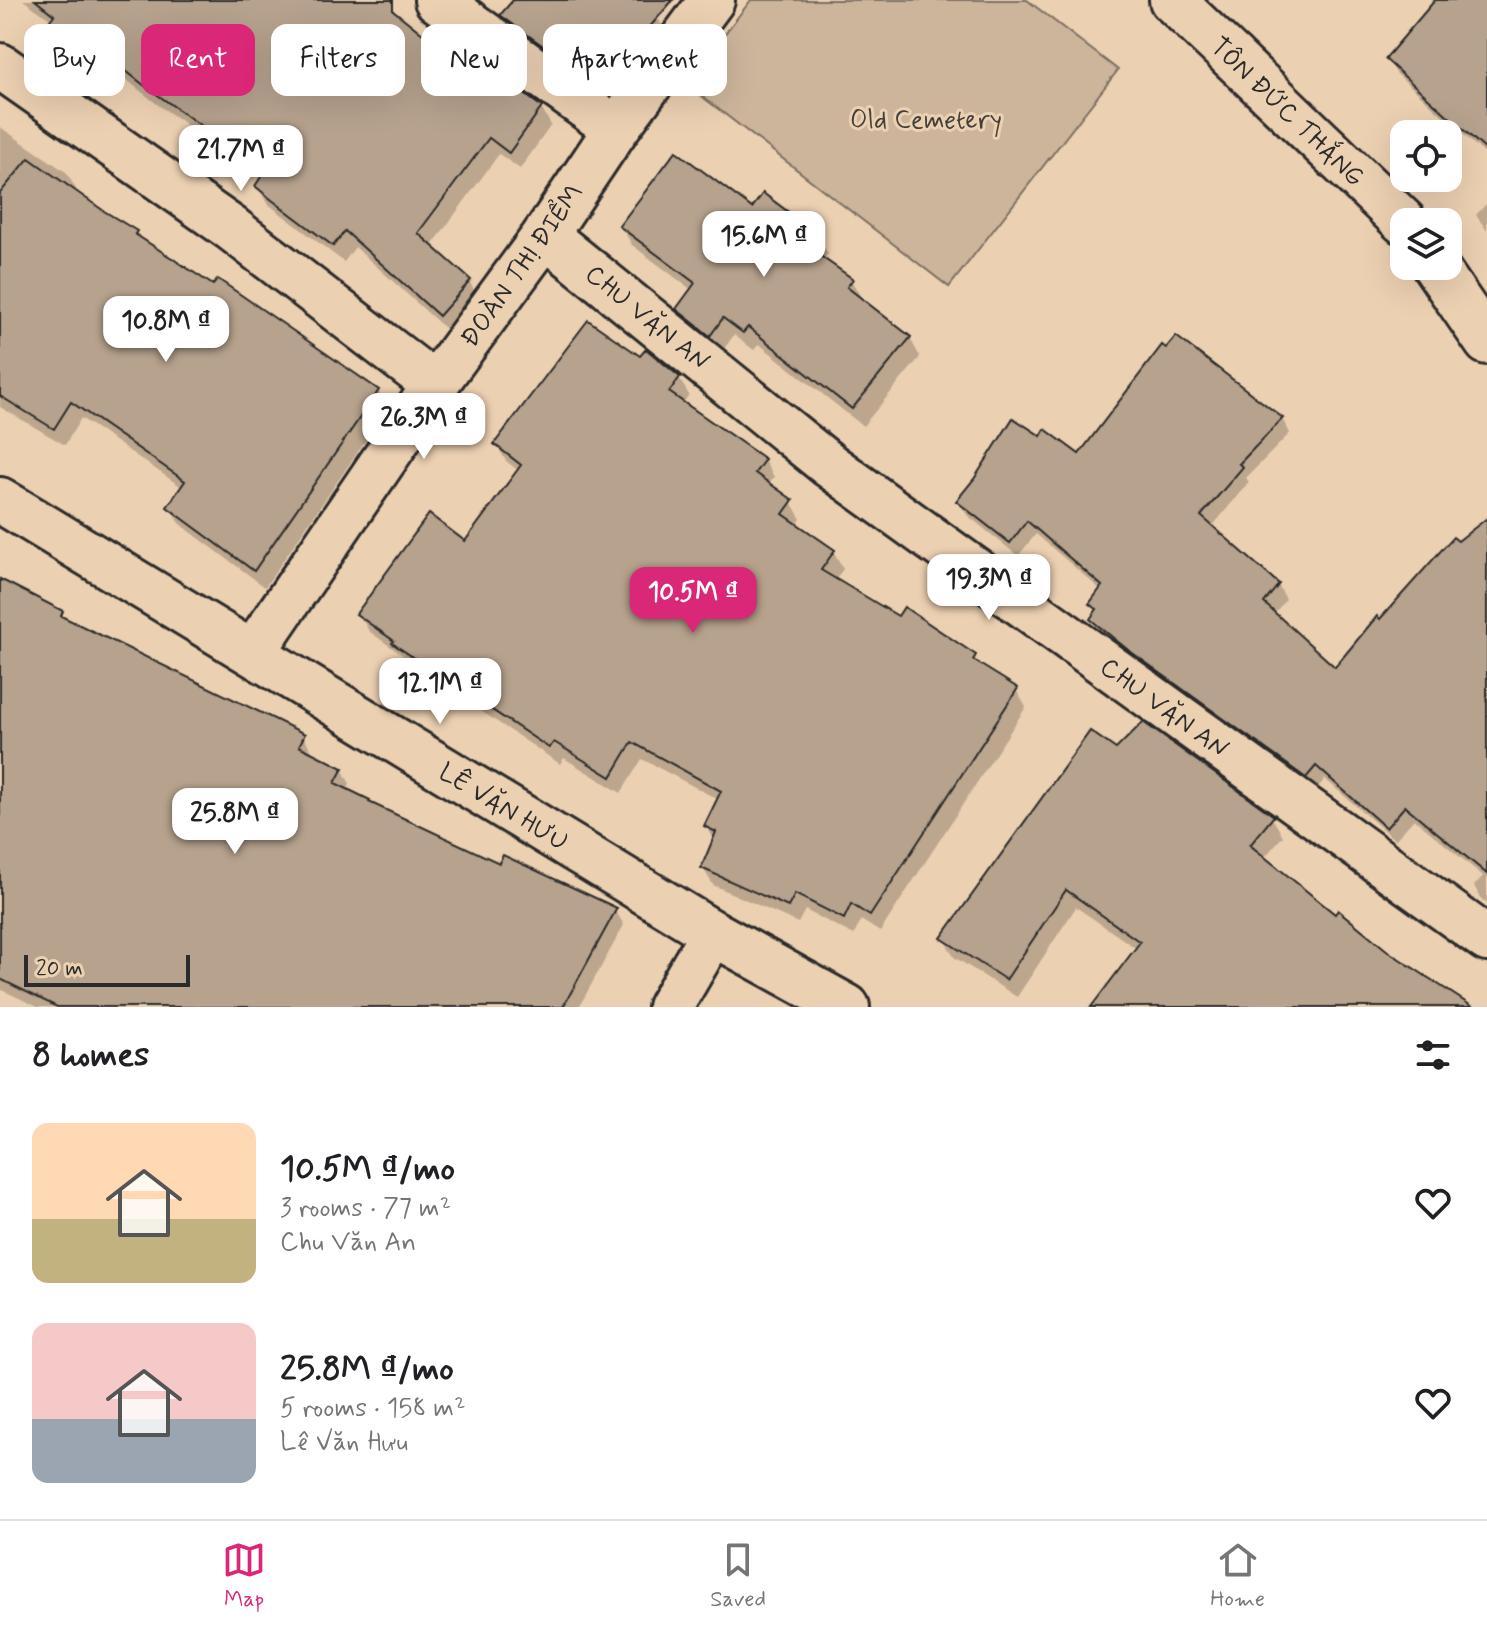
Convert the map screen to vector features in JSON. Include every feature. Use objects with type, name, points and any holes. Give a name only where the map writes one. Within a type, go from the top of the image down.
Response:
[{"type":"street","points":[[437,0],[616,129]]},
{"type":"street","name":"ĐOÀN THỊ ĐIỂM","points":[[253,652],[435,385],[545,235],[616,129],[712,0]]},
{"type":"street","name":"TÔN ĐỨC THẮNG","points":[[1172,0],[1390,209]]},
{"type":"street","points":[[0,66],[231,228],[435,385]]},
{"type":"street","name":"CHU VĂN AN","points":[[545,235],[829,465],[1487,939]]},
{"type":"street","points":[[1445,280],[1487,342]]},
{"type":"street","name":"LÊ VĂN HƯU","points":[[0,500],[713,933],[847,1007]]},
{"type":"street","points":[[670,1007],[713,933]]},
{"type":"green space","name":"Old Cemetery","points":[[751,0],[1027,0],[1118,70],[949,287],[702,96],[727,96],[727,31]]},
{"type":"building","points":[[35,0],[393,0],[393,10],[421,32],[421,96],[527,96],[542,107],[509,153],[489,138],[418,233],[471,280],[439,316],[345,231],[333,246],[272,200],[255,186],[265,171],[159,96],[255,96],[255,24],[141,24],[141,83],[125,70],[125,24],[47,24],[54,15]]},
{"type":"building","points":[[513,0],[673,0],[652,24],[543,24],[543,46],[527,34],[527,24],[513,24],[500,15]]},
{"type":"building","points":[[1435,0],[1487,0],[1487,151],[1462,128],[1462,120],[1453,120],[1385,59]]},
{"type":"building","points":[[676,151],[752,208],[763,193],[819,235],[809,248],[853,279],[847,287],[911,337],[852,409],[748,327],[743,333],[723,318],[710,336],[676,309],[695,283],[619,226]]},
{"type":"building","points":[[29,158],[137,231],[135,234],[213,285],[218,279],[379,390],[254,571],[167,507],[185,481],[71,402],[54,429],[0,396],[0,193]]},
{"type":"building","points":[[588,320],[640,356],[646,349],[680,377],[669,392],[765,459],[755,473],[793,500],[783,514],[835,550],[821,570],[898,616],[904,607],[976,655],[973,660],[1018,688],[870,916],[851,904],[844,919],[795,894],[788,907],[701,868],[716,832],[704,826],[721,791],[632,742],[611,777],[554,742],[549,748],[392,643],[394,641],[356,614],[429,514],[465,541],[521,465],[494,444]]},
{"type":"building","points":[[1176,336],[1283,418],[1239,464],[1243,467],[1201,516],[1279,584],[1264,603],[1335,667],[1377,616],[1380,619],[1453,537],[1458,541],[1487,518],[1487,874],[1405,806],[1386,828],[1316,766],[1306,778],[1090,619],[1097,609],[1089,604],[1102,586],[1027,521],[1010,543],[956,501],[1013,418],[1041,436],[1045,429],[1079,454],[1162,345],[1166,348]]},
{"type":"building","points":[[0,579],[63,611],[61,616],[305,734],[299,746],[343,768],[335,783],[369,802],[499,863],[503,855],[617,908],[563,1007],[57,1007],[0,979]]},
{"type":"building","points":[[1143,722],[1274,816],[1250,845],[1335,914],[1338,910],[1389,952],[1473,1007],[1091,1007],[1140,942],[1066,890],[1006,980],[941,938],[1090,731],[1116,749]]}]
